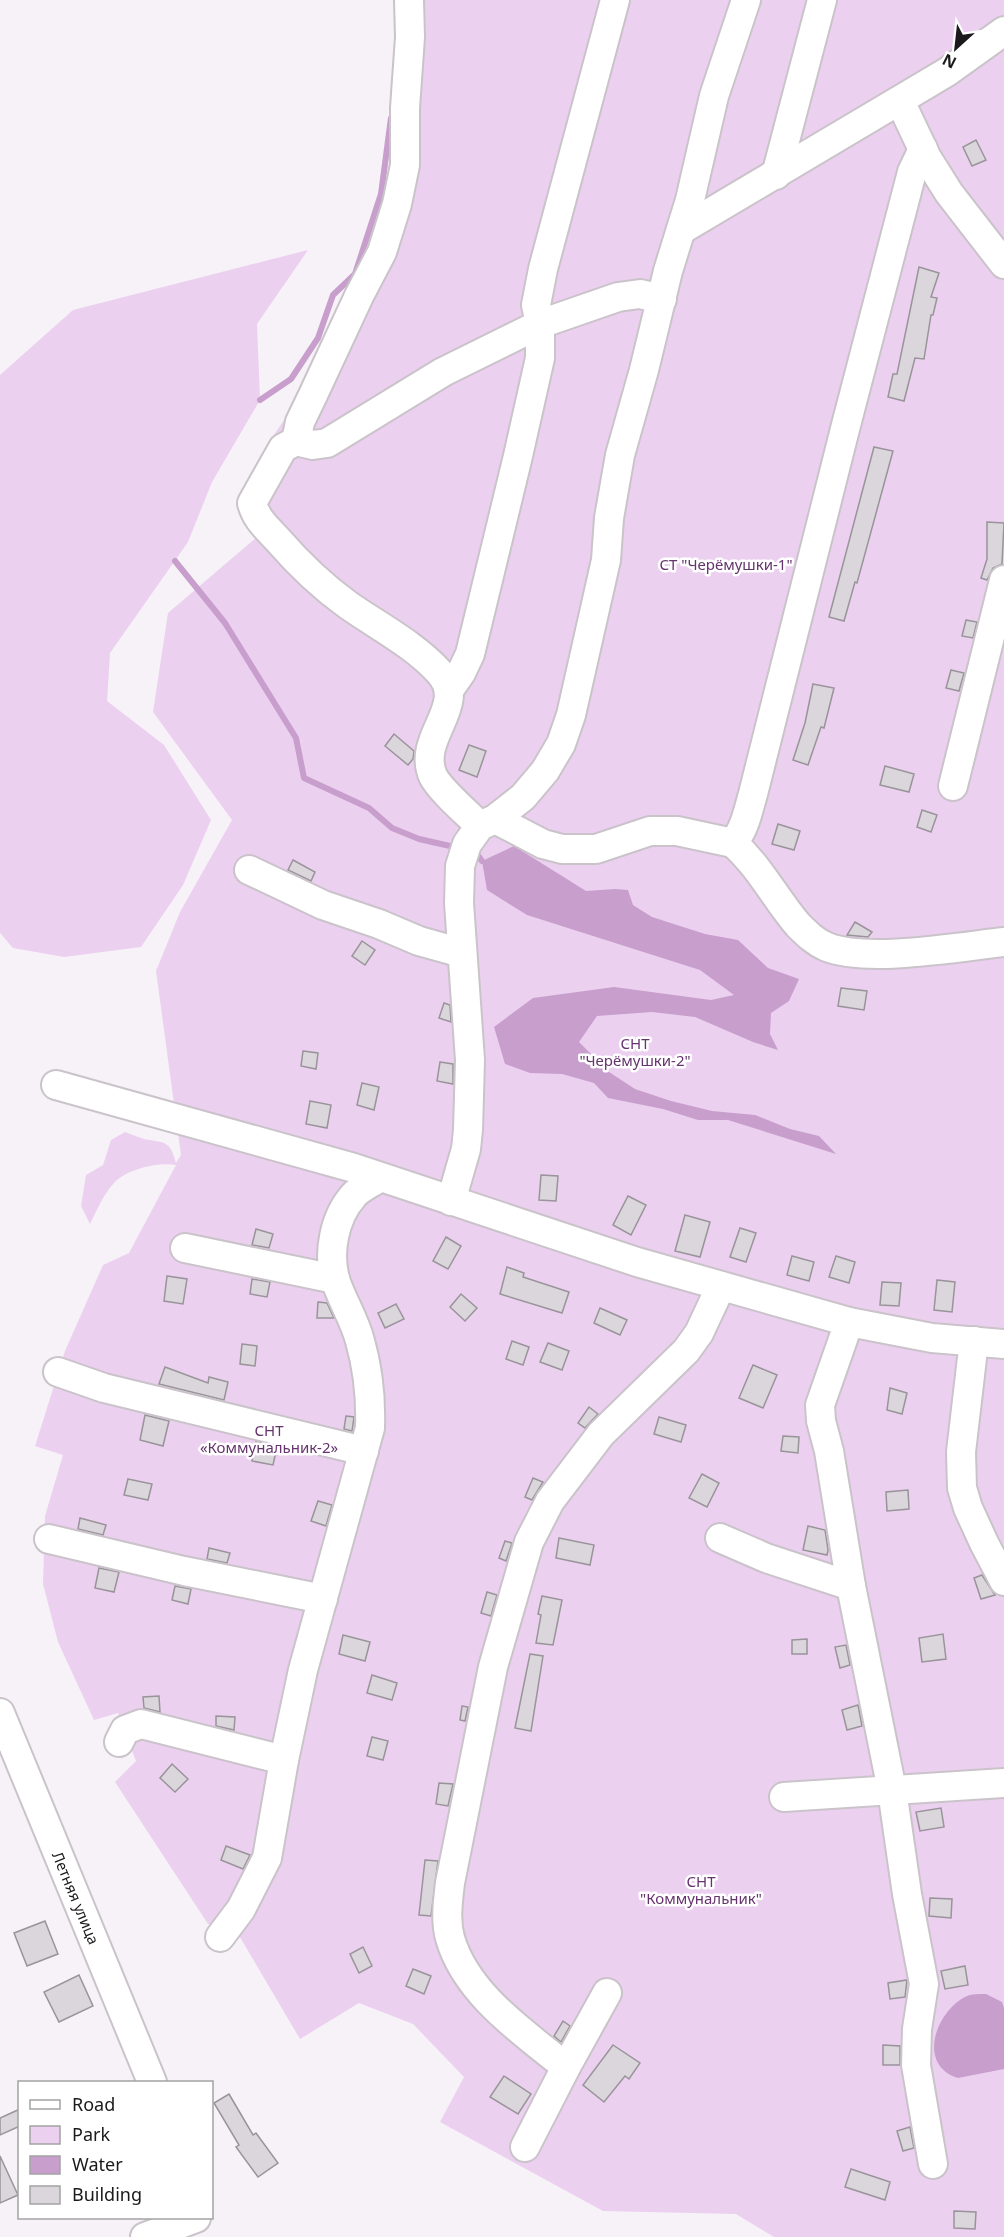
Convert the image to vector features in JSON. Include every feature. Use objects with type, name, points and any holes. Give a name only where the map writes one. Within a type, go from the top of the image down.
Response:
[{"type":"street","points":[[296,441],[300,422],[382,252],[397,204],[405,165],[405,108],[410,37],[409,0]]},
{"type":"street","points":[[615,0],[543,269],[536,305],[540,324],[540,358],[470,654],[449,690],[447,709],[432,741],[429,763],[434,778],[488,823],[562,849],[596,849],[650,831],[677,831],[733,843],[750,858],[798,924],[816,942],[829,948],[852,953],[899,952],[1004,942]]},
{"type":"street","points":[[451,1201],[466,1149],[470,1060],[459,903],[460,866],[467,844],[488,823],[523,797],[545,771],[561,744],[571,715],[606,560],[609,518],[620,455],[681,230],[714,96],[746,0]]},
{"type":"street","points":[[776,175],[822,0]]},
{"type":"street","points":[[681,230],[900,101],[947,72],[1004,31]]},
{"type":"street","points":[[900,101],[923,149],[949,193],[999,249]]},
{"type":"street","points":[[733,843],[744,825],[753,794],[912,172],[923,149]]},
{"type":"street","points":[[449,690],[441,674],[345,602],[287,550],[255,516],[252,503],[283,447],[296,441],[313,445],[327,443],[443,372],[540,324],[618,297],[640,294],[662,299]]},
{"type":"street","points":[[953,786],[1004,580]]},
{"type":"street","points":[[249,870],[323,905],[379,924],[419,941],[462,953]]},
{"type":"street","points":[[56,1085],[216,1128],[380,1177],[637,1262],[849,1322],[932,1338],[1004,1344]]},
{"type":"street","points":[[220,1937],[241,1910],[267,1858],[303,1670],[370,1428],[371,1397],[360,1341],[335,1279],[332,1259],[334,1237],[345,1208],[355,1194],[380,1177]]},
{"type":"street","points":[[185,1248],[335,1279]]},
{"type":"street","points":[[566,2067],[517,2027],[479,1991],[457,1958],[450,1936],[447,1914],[454,1860],[493,1667],[529,1542],[550,1501],[601,1434],[686,1351],[699,1333],[721,1286]]},
{"type":"street","points":[[849,1322],[820,1405],[821,1421],[842,1521],[851,1586],[891,1790],[924,1984],[917,2029],[916,2065],[933,2164]]},
{"type":"street","points":[[974,1341],[961,1452],[962,1488],[984,1543],[1004,1581]]},
{"type":"street","points":[[58,1372],[104,1388],[364,1451]]},
{"type":"street","points":[[720,1538],[766,1558],[851,1586]]},
{"type":"street","points":[[49,1539],[184,1571],[323,1599]]},
{"type":"street","name":"Летняя улица","points":[[0,1713],[152,2081]]},
{"type":"street","points":[[120,1742],[125,1730],[141,1724],[284,1760]]},
{"type":"street","points":[[784,1797],[1004,1783]]},
{"type":"street","points":[[525,2147],[607,1993]]},
{"type":"street","points":[[145,2237],[192,2219]]},
{"type":"street","points":[[198,2219],[210,2237]]},
{"type":"green space","points":[[402,0],[1004,0],[1004,2237],[774,2237],[736,2214],[603,2211],[440,2122],[464,2077],[413,2024],[359,2003],[300,2039],[234,1927],[208,1924],[115,1782],[136,1761],[118,1713],[94,1720],[58,1642],[43,1584],[45,1516],[63,1455],[35,1446],[65,1351],[103,1265],[129,1253],[176,1165],[143,1168],[120,1178],[107,1192],[90,1224],[81,1206],[86,1175],[103,1165],[111,1140],[125,1132],[166,1144],[176,1163],[181,1155],[156,971],[180,912],[232,820],[153,712],[168,613],[258,536],[243,506],[269,442],[291,410],[373,249],[395,163]]},
{"type":"green space","points":[[308,250],[257,324],[260,400],[212,482],[188,542],[110,653],[107,701],[164,745],[211,820],[183,885],[141,947],[64,957],[13,948],[0,933],[0,375],[73,310]]},
{"type":"water","points":[[514,846],[586,891],[628,890],[633,905],[652,917],[705,934],[738,940],[768,968],[799,979],[789,1001],[771,1013],[770,1034],[778,1050],[753,1042],[695,1017],[652,1012],[597,1016],[579,1042],[609,1072],[635,1089],[712,1111],[755,1115],[790,1129],[819,1136],[836,1154],[728,1120],[698,1120],[663,1109],[608,1098],[594,1083],[562,1074],[530,1073],[505,1064],[494,1027],[533,998],[614,987],[711,1000],[734,995],[700,970],[527,915],[487,890],[482,861]]},
{"type":"water","points":[[986,1994],[1002,2002],[1004,2008],[1004,2069],[958,2078],[945,2071],[937,2062],[934,2050],[939,2025],[956,2003],[969,1995]]},
{"type":"building","points":[[976,140],[986,160],[972,166],[963,147]]},
{"type":"building","points":[[919,267],[939,273],[931,297],[937,298],[933,315],[931,315],[924,359],[915,358],[904,401],[888,397],[893,374],[897,374]]},
{"type":"building","points":[[874,447],[893,451],[857,583],[855,582],[844,621],[829,617]]},
{"type":"building","points":[[987,522],[1004,523],[1002,564],[993,568],[987,580],[981,578],[987,559]]},
{"type":"building","points":[[966,620],[977,622],[973,638],[962,636]]},
{"type":"building","points":[[951,670],[964,673],[959,691],[946,688]]},
{"type":"building","points":[[813,684],[834,688],[824,728],[821,727],[808,765],[793,760],[805,723]]},
{"type":"building","points":[[394,734],[414,751],[413,759],[408,765],[385,746]]},
{"type":"building","points":[[469,745],[486,751],[477,777],[459,770]]},
{"type":"building","points":[[885,766],[914,774],[909,792],[880,785]]},
{"type":"building","points":[[922,810],[937,815],[931,832],[917,827]]},
{"type":"building","points":[[778,824],[800,831],[794,850],[772,844]]},
{"type":"building","points":[[293,860],[315,872],[311,881],[288,870]]},
{"type":"building","points":[[855,922],[872,932],[868,937],[847,935]]},
{"type":"building","points":[[362,941],[375,950],[365,965],[352,956]]},
{"type":"building","points":[[841,988],[867,991],[864,1010],[838,1006]]},
{"type":"building","points":[[444,1003],[450,1005],[451,1022],[439,1018]]},
{"type":"building","points":[[303,1051],[318,1053],[316,1069],[301,1066]]},
{"type":"building","points":[[440,1062],[453,1064],[453,1084],[437,1081]]},
{"type":"building","points":[[362,1083],[379,1087],[374,1110],[357,1105]]},
{"type":"building","points":[[310,1101],[331,1105],[327,1128],[306,1124]]},
{"type":"building","points":[[541,1175],[558,1176],[556,1201],[539,1200]]},
{"type":"building","points":[[628,1196],[646,1205],[631,1235],[613,1225]]},
{"type":"building","points":[[685,1215],[710,1222],[700,1257],[675,1251]]},
{"type":"building","points":[[740,1228],[756,1233],[746,1262],[730,1257]]},
{"type":"building","points":[[256,1229],[273,1234],[269,1248],[252,1245]]},
{"type":"building","points":[[446,1237],[461,1246],[448,1269],[433,1261]]},
{"type":"building","points":[[792,1256],[814,1262],[809,1281],[787,1275]]},
{"type":"building","points":[[836,1256],[855,1262],[849,1283],[829,1277]]},
{"type":"building","points":[[507,1267],[524,1273],[523,1277],[569,1292],[562,1313],[500,1294]]},
{"type":"building","points":[[167,1276],[187,1279],[183,1304],[164,1301]]},
{"type":"building","points":[[252,1279],[270,1282],[267,1297],[250,1294]]},
{"type":"building","points":[[937,1280],[955,1282],[952,1312],[934,1310]]},
{"type":"building","points":[[882,1282],[901,1283],[899,1306],[880,1305]]},
{"type":"building","points":[[461,1294],[477,1308],[465,1321],[450,1307]]},
{"type":"building","points":[[318,1302],[327,1303],[334,1318],[317,1318]]},
{"type":"building","points":[[396,1304],[404,1319],[385,1328],[378,1313]]},
{"type":"building","points":[[600,1308],[627,1320],[620,1335],[594,1323]]},
{"type":"building","points":[[512,1341],[529,1347],[523,1365],[506,1359]]},
{"type":"building","points":[[548,1343],[569,1351],[562,1370],[540,1362]]},
{"type":"building","points":[[242,1344],[257,1346],[255,1366],[240,1364]]},
{"type":"building","points":[[753,1365],[777,1375],[763,1408],[739,1398]]},
{"type":"building","points":[[165,1367],[208,1383],[209,1377],[228,1382],[224,1400],[159,1384]]},
{"type":"building","points":[[890,1388],[907,1393],[902,1414],[887,1410]]},
{"type":"building","points":[[589,1407],[598,1414],[585,1428],[578,1423]]},
{"type":"building","points":[[145,1415],[169,1421],[163,1446],[140,1440]]},
{"type":"building","points":[[346,1416],[354,1417],[352,1431],[344,1429]]},
{"type":"building","points":[[659,1417],[686,1425],[681,1442],[654,1434]]},
{"type":"building","points":[[783,1436],[799,1437],[798,1453],[781,1451]]},
{"type":"building","points":[[256,1442],[277,1447],[273,1465],[252,1461]]},
{"type":"building","points":[[702,1474],[719,1483],[707,1507],[689,1498]]},
{"type":"building","points":[[533,1478],[543,1482],[532,1500],[525,1497]]},
{"type":"building","points":[[128,1479],[152,1484],[148,1500],[124,1495]]},
{"type":"building","points":[[908,1490],[909,1509],[887,1511],[886,1492]]},
{"type":"building","points":[[318,1501],[332,1505],[326,1526],[311,1521]]},
{"type":"building","points":[[80,1518],[106,1525],[103,1535],[78,1529]]},
{"type":"building","points":[[808,1526],[825,1530],[827,1555],[803,1550]]},
{"type":"building","points":[[559,1538],[594,1545],[590,1565],[556,1558]]},
{"type":"building","points":[[505,1541],[512,1543],[506,1561],[499,1558]]},
{"type":"building","points":[[209,1548],[230,1553],[227,1563],[207,1559]]},
{"type":"building","points":[[99,1568],[119,1572],[114,1592],[95,1588]]},
{"type":"building","points":[[982,1575],[995,1595],[981,1599],[974,1578]]},
{"type":"building","points":[[175,1586],[191,1589],[188,1604],[172,1600]]},
{"type":"building","points":[[487,1592],[497,1595],[491,1616],[481,1613]]},
{"type":"building","points":[[542,1596],[562,1600],[553,1645],[536,1643]]},
{"type":"building","points":[[943,1634],[946,1659],[922,1662],[919,1638]]},
{"type":"building","points":[[343,1635],[370,1642],[365,1661],[339,1654]]},
{"type":"building","points":[[807,1639],[807,1654],[792,1654],[792,1640]]},
{"type":"building","points":[[846,1645],[850,1665],[840,1668],[835,1647]]},
{"type":"building","points":[[530,1654],[543,1656],[531,1731],[515,1728]]},
{"type":"building","points":[[372,1675],[397,1683],[392,1700],[367,1693]]},
{"type":"building","points":[[159,1696],[160,1712],[144,1708],[143,1697]]},
{"type":"building","points":[[858,1705],[862,1726],[847,1730],[842,1710]]},
{"type":"building","points":[[462,1706],[468,1707],[465,1721],[460,1720]]},
{"type":"building","points":[[216,1716],[235,1717],[234,1730],[216,1726]]},
{"type":"building","points":[[372,1737],[388,1741],[383,1760],[367,1756]]},
{"type":"building","points":[[172,1764],[188,1779],[175,1792],[160,1778]]},
{"type":"building","points":[[439,1783],[453,1784],[448,1806],[436,1804]]},
{"type":"building","points":[[941,1808],[944,1827],[920,1831],[916,1812]]},
{"type":"building","points":[[226,1846],[250,1855],[243,1869],[221,1860]]},
{"type":"building","points":[[425,1860],[438,1861],[431,1916],[419,1915]]},
{"type":"building","points":[[930,1898],[952,1899],[951,1918],[929,1916]]},
{"type":"building","points":[[45,1921],[58,1954],[27,1966],[14,1933]]},
{"type":"building","points":[[363,1947],[372,1966],[359,1973],[350,1954]]},
{"type":"building","points":[[965,1966],[968,1985],[945,1989],[941,1971]]},
{"type":"building","points":[[413,1969],[431,1976],[424,1994],[406,1986]]},
{"type":"building","points":[[79,1975],[93,2006],[59,2022],[44,1992]]},
{"type":"building","points":[[907,1980],[905,1997],[890,1999],[888,1983]]},
{"type":"building","points":[[563,2021],[570,2026],[561,2042],[554,2036]]},
{"type":"building","points":[[613,2045],[640,2063],[629,2079],[625,2076],[604,2102],[583,2085]]},
{"type":"building","points":[[883,2045],[900,2046],[900,2065],[883,2065]]},
{"type":"building","points":[[504,2076],[531,2094],[518,2114],[490,2097]]},
{"type":"building","points":[[229,2094],[253,2135],[256,2133],[278,2163],[258,2177],[236,2147],[239,2145],[214,2103]]},
{"type":"building","points":[[18,2110],[18,2127],[0,2135],[0,2118]]},
{"type":"building","points":[[910,2127],[914,2148],[903,2151],[897,2131]]},
{"type":"building","points":[[0,2156],[18,2195],[0,2203]]},
{"type":"building","points":[[851,2169],[890,2182],[885,2200],[845,2187]]},
{"type":"building","points":[[954,2211],[976,2212],[975,2229],[954,2228]]},
{"type":"waterway","points":[[260,400],[291,379],[318,338],[333,295],[355,274],[381,194],[391,118]]},
{"type":"waterway","points":[[175,561],[225,623],[296,738],[304,778],[369,808],[392,828],[419,839],[459,848]]},
{"type":"waterway","points":[[471,852],[477,854],[482,861]]},
{"type":"park label","name":"СТ \"Черёмушки-1\"","points":[[726,564]]},
{"type":"park label","name":"СНТ \"Черёмушки-2\"","points":[[635,1052]]},
{"type":"park label","name":"СНТ «Коммунальник-2»","points":[[269,1438]]},
{"type":"park label","name":"СНТ \"Коммунальник\"","points":[[701,1890]]}]
